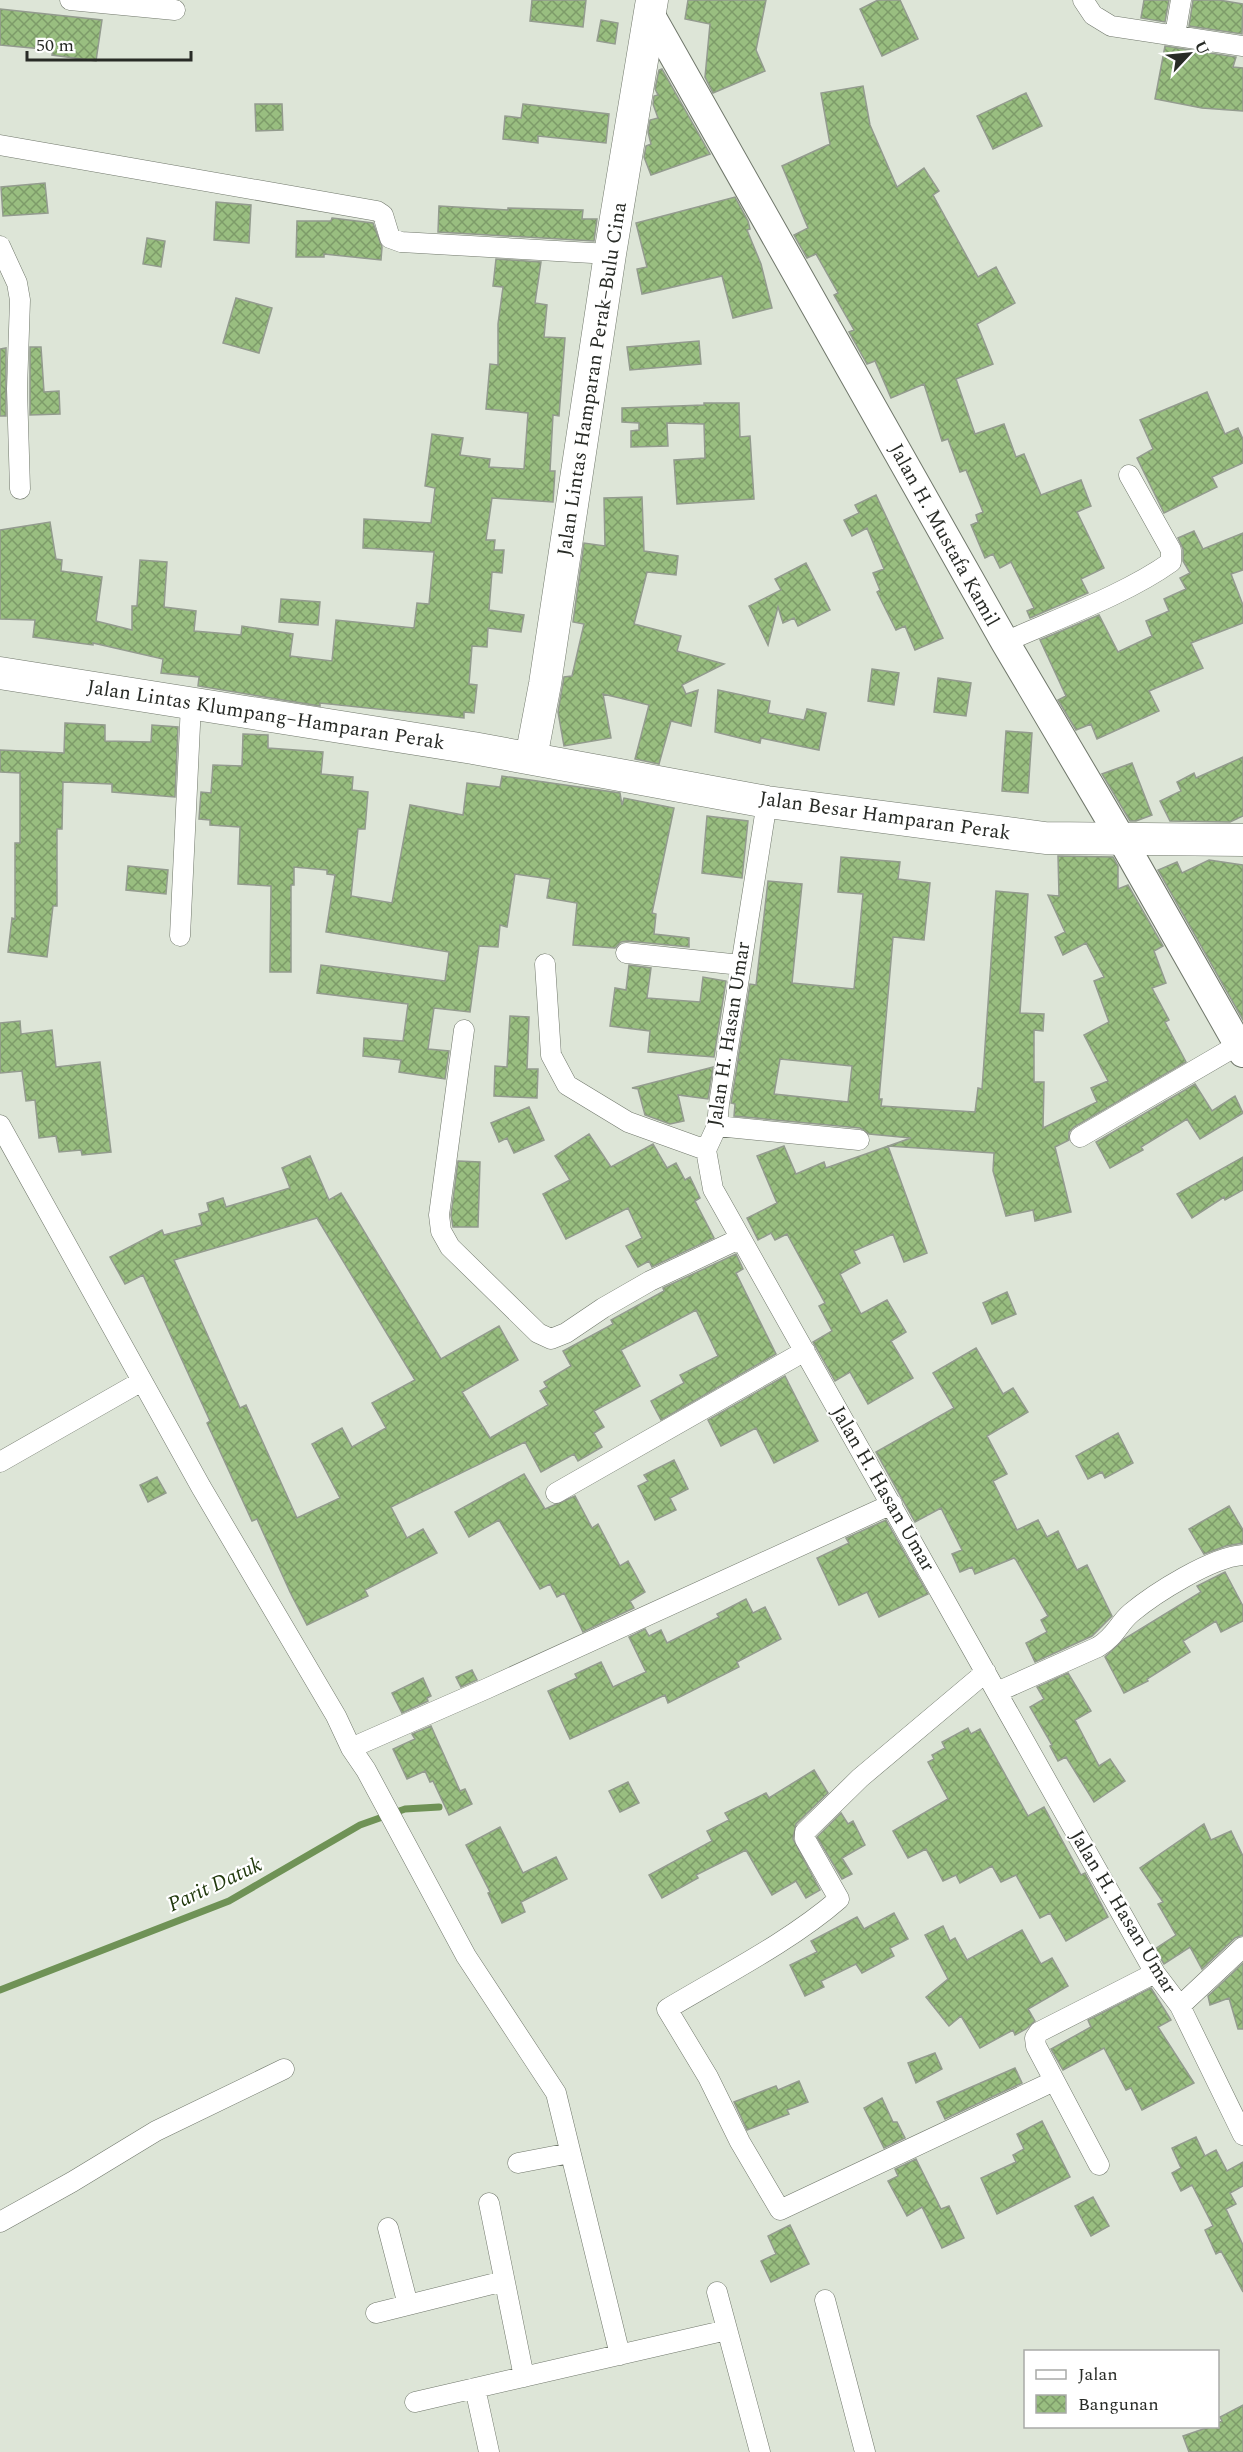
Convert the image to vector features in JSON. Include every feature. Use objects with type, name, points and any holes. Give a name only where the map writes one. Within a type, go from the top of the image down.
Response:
[{"type":"main road","name":"Jalan Lintas Hamparan Perak–Bulu Cina","points":[[531,758],[545,684],[610,254],[651,7]]},
{"type":"main road","name":"Jalan Lintas Klumpang–Hamparan Perak","points":[[0,673],[531,758]]},
{"type":"main road","name":"Jalan Besar Hamparan Perak","points":[[531,758],[767,802],[1045,838],[1243,840]]},
{"type":"street","points":[[70,0],[175,10]]},
{"type":"street","points":[[1083,0],[1093,15],[1111,26],[1243,46]]},
{"type":"street","points":[[1175,34],[1181,0]]},
{"type":"street","name":"Jalan H. Mustafa Kamil","points":[[651,7],[1005,642],[1122,840],[1241,1049]]},
{"type":"street","points":[[0,145],[377,211],[383,214],[390,238],[394,240],[610,254]]},
{"type":"street","points":[[0,246],[17,283],[20,300],[17,389],[20,489]]},
{"type":"street","points":[[1005,642],[1118,591],[1171,562],[1171,550],[1129,475]]},
{"type":"street","points":[[180,936],[191,704]]},
{"type":"street","name":"Jalan H. Hasan Umar","points":[[767,802],[717,1126],[706,1150],[713,1189],[1155,1973],[1180,2007],[1243,2135]]},
{"type":"street","points":[[626,953],[741,964]]},
{"type":"street","points":[[545,964],[551,1055],[567,1085],[628,1122],[706,1150]]},
{"type":"street","points":[[464,1030],[440,1215],[441,1231],[450,1247],[538,1332],[551,1339],[567,1333],[603,1308],[650,1281],[740,1239]]},
{"type":"street","points":[[1080,1137],[1241,1049]]},
{"type":"street","points":[[0,1125],[201,1487],[336,1716],[351,1748],[466,1956],[555,2093],[620,2355]]},
{"type":"street","points":[[717,1126],[859,1140]]},
{"type":"street","points":[[556,1493],[805,1351]]},
{"type":"street","points":[[0,1462],[142,1381]]},
{"type":"street","points":[[351,1748],[488,1688],[892,1503]]},
{"type":"street","points":[[997,1692],[1110,1640],[1129,1614],[1195,1571],[1230,1556],[1243,1556]]},
{"type":"street","points":[[986,1672],[860,1778],[805,1832],[805,1839],[839,1899],[826,1911],[778,1942],[667,2009],[708,2077],[740,2142],[780,2210],[1054,2081]]},
{"type":"street","points":[[1180,2007],[1243,1947]]},
{"type":"street","points":[[1099,2165],[1036,2046],[1035,2038],[1039,2032],[1155,1973]]},
{"type":"street","points":[[0,2222],[156,2131],[284,2069]]},
{"type":"street","points":[[518,2163],[570,2153]]},
{"type":"street","points":[[489,2204],[524,2377]]},
{"type":"street","points":[[388,2228],[408,2305]]},
{"type":"street","points":[[376,2313],[504,2281]]},
{"type":"street","points":[[717,2292],[760,2452]]},
{"type":"street","points":[[825,2300],[865,2452]]},
{"type":"street","points":[[415,2402],[728,2330]]},
{"type":"street","points":[[475,2388],[489,2452]]},
{"type":"building","points":[[532,0],[586,0],[583,27],[530,21]]},
{"type":"building","points":[[688,0],[766,0],[756,50],[765,71],[713,93],[705,77],[710,24],[685,19]]},
{"type":"building","points":[[878,0],[900,0],[918,39],[882,56],[860,9]]},
{"type":"building","points":[[1144,0],[1169,0],[1165,22],[1141,18]]},
{"type":"building","points":[[1193,0],[1219,0],[1243,4],[1242,34],[1189,26]]},
{"type":"building","points":[[0,9],[102,20],[96,61],[52,55],[53,50],[0,45]]},
{"type":"building","points":[[601,20],[618,23],[615,44],[597,41]]},
{"type":"building","points":[[1165,46],[1236,57],[1233,67],[1243,68],[1243,111],[1202,108],[1155,99]]},
{"type":"building","points":[[662,69],[710,154],[651,175],[644,157],[646,146],[651,144],[648,132],[650,120],[658,118],[653,104],[654,96],[658,95],[655,89],[659,70]]},
{"type":"building","points":[[863,86],[870,125],[897,187],[924,168],[939,191],[933,195],[978,277],[996,267],[1015,303],[977,324],[993,364],[956,379],[975,434],[1004,424],[1016,457],[1024,454],[1041,495],[1081,480],[1091,506],[1077,512],[1104,568],[1081,579],[1088,593],[1030,618],[1027,611],[1034,608],[1011,562],[1000,568],[993,554],[985,558],[971,525],[978,522],[976,515],[983,512],[966,470],[960,472],[948,439],[942,441],[924,384],[891,398],[875,361],[867,364],[849,332],[854,330],[834,295],[838,293],[816,254],[807,258],[794,235],[808,228],[782,166],[830,144],[821,93]]},
{"type":"building","points":[[1026,93],[1042,126],[993,149],[977,116]]},
{"type":"building","points":[[255,104],[282,104],[283,130],[256,131]]},
{"type":"building","points":[[523,104],[609,114],[606,143],[538,136],[538,143],[503,139],[505,116],[521,118]]},
{"type":"building","points":[[45,183],[48,213],[3,216],[1,187]]},
{"type":"building","points":[[735,197],[748,221],[750,229],[747,230],[761,264],[772,308],[733,318],[722,276],[642,294],[637,269],[647,267],[636,223]]},
{"type":"building","points":[[216,202],[251,205],[249,243],[214,240]]},
{"type":"building","points":[[439,206],[508,210],[508,208],[583,210],[582,219],[597,219],[594,241],[438,232]]},
{"type":"building","points":[[332,218],[373,223],[382,247],[381,260],[324,254],[324,257],[296,257],[297,221],[331,221]]},
{"type":"building","points":[[147,238],[165,241],[161,267],[143,264]]},
{"type":"building","points":[[496,259],[541,262],[535,303],[547,305],[544,337],[565,338],[559,416],[553,415],[550,471],[555,471],[553,502],[492,498],[486,540],[495,540],[494,550],[504,550],[502,573],[492,572],[489,610],[524,615],[521,632],[488,628],[487,647],[472,646],[469,684],[477,685],[474,713],[464,712],[464,718],[320,703],[320,706],[198,686],[199,677],[161,673],[163,659],[93,643],[93,645],[33,637],[35,620],[0,619],[0,530],[50,522],[56,559],[62,560],[61,571],[102,577],[96,621],[132,630],[132,606],[137,606],[140,560],[167,562],[164,607],[196,611],[194,631],[241,635],[242,626],[293,634],[290,656],[332,661],[336,620],[414,628],[417,603],[429,604],[434,552],[363,548],[364,519],[431,523],[435,488],[425,486],[432,434],[463,438],[460,455],[490,459],[489,467],[524,469],[528,413],[486,409],[490,364],[498,365],[498,324],[503,287],[493,286]]},
{"type":"building","points":[[236,298],[272,308],[259,353],[223,343]]},
{"type":"building","points":[[699,341],[701,364],[630,370],[627,347]]},
{"type":"building","points":[[30,347],[41,347],[44,392],[59,391],[60,414],[30,415]]},
{"type":"building","points":[[6,348],[6,416],[0,416],[0,349]]},
{"type":"building","points":[[1207,392],[1225,434],[1238,428],[1243,439],[1243,463],[1212,477],[1217,487],[1164,513],[1137,458],[1153,449],[1140,420]]},
{"type":"building","points":[[704,403],[739,403],[740,437],[750,436],[754,499],[677,504],[674,460],[705,458],[704,424],[667,423],[668,446],[631,447],[631,431],[639,430],[639,423],[622,422],[622,408],[704,405]]},
{"type":"building","points":[[876,495],[943,638],[915,650],[905,626],[896,630],[877,592],[880,590],[873,573],[884,569],[867,528],[852,536],[844,520],[859,513],[855,505]]},
{"type":"building","points":[[642,497],[644,551],[678,556],[676,575],[647,572],[634,624],[681,636],[677,651],[724,664],[682,685],[686,694],[698,690],[691,726],[671,721],[659,764],[635,759],[649,705],[603,694],[611,738],[564,746],[558,712],[564,677],[572,676],[584,624],[573,622],[584,543],[605,546],[604,498]]},
{"type":"building","points":[[1194,531],[1203,549],[1243,533],[1243,570],[1231,574],[1243,605],[1243,623],[1191,643],[1203,668],[1149,691],[1159,711],[1097,739],[1091,724],[1076,730],[1058,700],[1066,696],[1040,640],[1099,615],[1118,652],[1152,636],[1146,621],[1169,611],[1164,599],[1186,589],[1180,578],[1190,573],[1183,561],[1183,549],[1178,538]]},
{"type":"building","points":[[806,563],[830,610],[798,626],[794,618],[783,623],[778,607],[768,645],[749,606],[781,590],[775,579]]},
{"type":"building","points":[[281,599],[320,602],[318,625],[279,622]]},
{"type":"building","points":[[872,669],[899,673],[894,705],[868,701]]},
{"type":"building","points":[[938,678],[971,683],[966,716],[934,712]]},
{"type":"building","points":[[718,690],[770,701],[768,713],[804,720],[807,709],[826,713],[819,750],[761,738],[760,743],[715,732]]},
{"type":"building","points":[[65,723],[105,725],[105,741],[151,742],[152,725],[178,727],[175,797],[112,792],[112,784],[63,782],[62,829],[57,829],[57,906],[53,906],[47,957],[8,952],[12,918],[15,919],[15,843],[20,843],[20,773],[0,772],[0,750],[64,753]]},
{"type":"building","points":[[1006,731],[1032,733],[1028,793],[1002,791]]},
{"type":"building","points":[[243,734],[268,735],[268,748],[323,752],[321,774],[353,777],[352,790],[368,792],[365,829],[358,829],[351,896],[392,903],[410,805],[463,815],[467,783],[500,787],[502,776],[620,793],[622,805],[624,798],[674,808],[652,913],[656,914],[654,934],[689,938],[689,947],[627,941],[621,942],[615,948],[573,945],[577,903],[547,898],[550,879],[515,874],[507,927],[500,925],[498,947],[479,946],[470,1012],[434,1008],[428,1049],[449,1051],[445,1079],[399,1072],[401,1060],[363,1056],[364,1038],[403,1041],[408,1004],[317,993],[321,965],[445,981],[449,952],[326,932],[335,875],[327,874],[327,870],[294,867],[294,885],[291,885],[291,972],[270,972],[271,886],[238,884],[240,827],[210,825],[210,820],[199,819],[201,792],[211,793],[213,765],[242,766]]},
{"type":"building","points":[[1243,757],[1243,816],[1230,822],[1170,821],[1160,801],[1181,791],[1177,782],[1194,773],[1196,778]]},
{"type":"building","points":[[1132,763],[1152,815],[1136,821],[1130,821],[1102,774]]},
{"type":"building","points":[[707,816],[748,821],[742,878],[702,873]]},
{"type":"building","points":[[1058,856],[1113,857],[1118,866],[1118,889],[1128,885],[1163,946],[1154,951],[1166,983],[1152,988],[1169,1020],[1165,1022],[1186,1062],[1074,1127],[1069,1132],[1069,1140],[1055,1147],[1071,1212],[1035,1221],[1033,1210],[1006,1216],[993,1171],[994,1153],[888,1146],[911,1138],[869,1134],[860,1128],[734,1116],[735,1104],[731,1103],[738,1060],[741,1060],[738,1059],[750,984],[756,985],[768,881],[802,884],[792,983],[854,989],[863,894],[838,892],[841,857],[900,862],[898,879],[930,883],[924,940],[893,937],[879,1099],[882,1099],[881,1106],[975,1112],[978,1088],[982,1089],[996,891],[1028,894],[1020,1013],[1044,1014],[1043,1031],[1034,1030],[1034,1082],[1044,1082],[1043,1128],[1097,1102],[1091,1088],[1108,1081],[1084,1035],[1109,1022],[1094,981],[1104,977],[1086,943],[1063,955],[1055,937],[1065,932],[1048,895],[1059,896]],"holes":[[[780,1059],[852,1066],[848,1102],[774,1094]]]},
{"type":"building","points":[[1209,860],[1243,865],[1243,1020],[1158,870],[1177,862],[1182,873]]},
{"type":"building","points":[[128,866],[168,870],[166,894],[126,890]]},
{"type":"building","points":[[629,965],[651,968],[647,998],[700,1002],[703,977],[726,981],[714,1057],[648,1052],[650,1031],[610,1026],[615,988],[626,990]]},
{"type":"building","points":[[510,1016],[529,1017],[527,1069],[538,1069],[537,1098],[494,1096],[495,1066],[507,1067]]},
{"type":"building","points":[[20,1021],[21,1034],[52,1030],[56,1067],[100,1062],[111,1152],[82,1155],[81,1150],[59,1152],[56,1136],[39,1138],[35,1100],[26,1101],[22,1071],[0,1073],[0,1023]]},
{"type":"building","points":[[713,1067],[708,1099],[678,1095],[684,1121],[670,1124],[645,1115],[638,1089],[632,1088]]},
{"type":"building","points":[[1195,1084],[1212,1111],[1235,1096],[1243,1113],[1200,1139],[1187,1119],[1141,1147],[1143,1150],[1110,1168],[1096,1142]]},
{"type":"building","points":[[529,1107],[544,1140],[514,1153],[507,1138],[499,1142],[491,1123]]},
{"type":"building","points":[[589,1134],[611,1167],[653,1144],[667,1168],[676,1163],[685,1180],[690,1177],[700,1198],[695,1201],[714,1238],[652,1267],[649,1261],[638,1267],[626,1246],[642,1238],[628,1208],[566,1239],[543,1194],[570,1180],[555,1156]]},
{"type":"building","points":[[784,1146],[796,1174],[824,1162],[826,1168],[888,1146],[927,1253],[904,1262],[893,1234],[854,1251],[860,1263],[840,1274],[861,1314],[887,1300],[906,1332],[891,1341],[913,1378],[868,1404],[850,1372],[835,1381],[813,1342],[832,1331],[819,1306],[825,1303],[787,1234],[775,1240],[771,1233],[758,1240],[747,1218],[777,1203],[757,1156]]},
{"type":"building","points":[[310,1156],[329,1200],[341,1193],[441,1359],[499,1326],[518,1360],[462,1392],[490,1438],[548,1405],[540,1391],[547,1387],[544,1382],[571,1366],[563,1351],[613,1324],[611,1320],[664,1291],[663,1288],[736,1254],[743,1269],[736,1273],[776,1354],[661,1420],[651,1401],[684,1383],[680,1375],[718,1356],[696,1310],[621,1350],[640,1386],[594,1411],[604,1427],[594,1433],[602,1447],[578,1461],[574,1454],[541,1472],[525,1442],[391,1507],[407,1538],[423,1529],[437,1553],[365,1590],[368,1596],[307,1625],[257,1519],[252,1521],[207,1423],[210,1421],[143,1275],[125,1284],[110,1257],[162,1230],[164,1235],[202,1225],[199,1214],[209,1211],[207,1203],[223,1198],[226,1207],[290,1188],[282,1168]],"holes":[[[317,1218],[415,1380],[372,1403],[386,1428],[352,1447],[342,1428],[312,1444],[340,1498],[297,1518],[246,1405],[240,1408],[174,1260]]]},
{"type":"building","points":[[1243,1157],[1243,1190],[1225,1200],[1224,1197],[1192,1218],[1177,1194]]},
{"type":"building","points":[[458,1161],[480,1162],[478,1227],[453,1227],[451,1215]]},
{"type":"building","points":[[1007,1292],[1016,1314],[992,1324],[983,1303]]},
{"type":"building","points":[[976,1348],[1003,1394],[1013,1388],[1028,1412],[987,1436],[1007,1474],[993,1481],[1017,1530],[1038,1520],[1047,1537],[1058,1531],[1077,1570],[1087,1565],[1112,1616],[1092,1636],[1035,1662],[1026,1643],[1047,1632],[1041,1620],[1048,1616],[1016,1560],[1014,1558],[975,1574],[972,1567],[960,1572],[952,1554],[962,1550],[941,1508],[915,1522],[876,1452],[954,1408],[933,1373]]},
{"type":"building","points":[[785,1376],[818,1441],[774,1463],[756,1428],[721,1446],[708,1420]]},
{"type":"building","points":[[1118,1433],[1133,1463],[1105,1478],[1102,1472],[1088,1479],[1076,1456]]},
{"type":"building","points":[[674,1460],[688,1489],[670,1498],[676,1510],[655,1520],[638,1486],[648,1481],[644,1475]]},
{"type":"building","points":[[524,1474],[545,1509],[575,1496],[592,1528],[598,1524],[620,1566],[628,1561],[645,1592],[630,1601],[634,1608],[583,1632],[564,1593],[557,1597],[550,1584],[540,1589],[499,1520],[469,1537],[455,1512]]},
{"type":"building","points":[[157,1477],[166,1493],[148,1502],[140,1485]]},
{"type":"building","points":[[1229,1506],[1243,1530],[1243,1543],[1204,1554],[1189,1529]]},
{"type":"building","points":[[886,1520],[928,1594],[879,1617],[867,1592],[839,1605],[817,1558],[849,1543],[846,1538]]},
{"type":"building","points":[[1225,1572],[1243,1606],[1243,1621],[1221,1632],[1216,1621],[1183,1641],[1190,1652],[1147,1679],[1148,1681],[1124,1693],[1105,1657],[1124,1639],[1201,1592],[1197,1586]]},
{"type":"building","points":[[746,1599],[753,1613],[765,1607],[781,1639],[737,1662],[739,1667],[668,1703],[665,1695],[570,1739],[548,1691],[577,1678],[575,1674],[601,1662],[613,1687],[646,1672],[629,1637],[645,1629],[649,1636],[661,1630],[667,1643],[719,1617],[717,1614]]},
{"type":"building","points":[[472,1670],[477,1680],[461,1687],[456,1677]]},
{"type":"building","points":[[1068,1673],[1091,1711],[1075,1720],[1099,1766],[1110,1759],[1125,1781],[1094,1802],[1066,1757],[1058,1761],[1050,1746],[1052,1745],[1030,1707],[1044,1699],[1037,1687]]},
{"type":"building","points":[[423,1678],[431,1696],[427,1698],[428,1701],[402,1713],[392,1693]]},
{"type":"building","points":[[431,1726],[460,1791],[465,1789],[472,1804],[449,1815],[433,1781],[430,1782],[425,1771],[407,1779],[393,1749],[415,1739],[412,1734]]},
{"type":"building","points":[[968,1728],[971,1734],[980,1729],[1028,1816],[1044,1807],[1081,1875],[1085,1873],[1108,1917],[1066,1941],[1050,1913],[1040,1918],[1016,1875],[1001,1882],[992,1866],[960,1883],[956,1875],[943,1881],[926,1849],[908,1858],[893,1831],[948,1799],[928,1762],[934,1759],[932,1755],[945,1748],[942,1742]]},
{"type":"building","points":[[814,1770],[828,1793],[796,1824],[793,1839],[820,1890],[806,1898],[796,1881],[772,1895],[746,1850],[696,1875],[698,1878],[662,1898],[649,1875],[712,1841],[707,1831],[729,1820],[725,1813],[766,1793],[769,1798]]},
{"type":"building","points":[[628,1782],[639,1803],[620,1812],[609,1791]]},
{"type":"building","points":[[841,1813],[848,1824],[853,1821],[865,1845],[842,1858],[852,1874],[842,1879],[817,1837]]},
{"type":"building","points":[[1204,1824],[1211,1840],[1231,1831],[1243,1856],[1243,1935],[1235,1938],[1202,1969],[1190,1947],[1164,1964],[1155,1949],[1176,1935],[1158,1904],[1163,1902],[1140,1868]]},
{"type":"building","points":[[500,1827],[523,1873],[556,1857],[567,1879],[521,1902],[525,1912],[502,1923],[488,1893],[490,1892],[466,1845]]},
{"type":"building","points":[[894,1913],[908,1939],[890,1948],[894,1956],[862,1973],[856,1964],[821,1981],[824,1987],[805,1996],[790,1965],[817,1952],[811,1941],[857,1917],[864,1929]]},
{"type":"building","points":[[943,1926],[950,1941],[955,1938],[967,1960],[1022,1930],[1041,1964],[1052,1958],[1068,1986],[1028,2009],[1035,2021],[1026,2029],[1015,2035],[1013,2030],[980,2048],[961,2016],[949,2026],[926,1997],[948,1979],[925,1935]]},
{"type":"building","points":[[1243,1963],[1243,2029],[1238,2029],[1229,1998],[1210,2005],[1208,1996]]},
{"type":"building","points":[[1151,1988],[1171,2020],[1158,2027],[1194,2083],[1142,2110],[1131,2088],[1126,2090],[1104,2048],[1063,2070],[1051,2049],[1091,2027],[1088,2020]]},
{"type":"building","points":[[935,2053],[942,2069],[916,2083],[908,2063]]},
{"type":"building","points":[[1015,2068],[1022,2083],[945,2119],[937,2102]]},
{"type":"building","points":[[799,2081],[808,2102],[787,2110],[789,2114],[747,2130],[734,2102],[776,2086],[778,2090]]},
{"type":"building","points":[[882,2098],[893,2122],[897,2122],[905,2138],[884,2148],[864,2108]]},
{"type":"building","points":[[1042,2121],[1070,2177],[997,2214],[981,2178],[1016,2162],[1013,2155],[1024,2149],[1017,2134]]},
{"type":"building","points":[[1196,2137],[1205,2156],[1216,2150],[1227,2171],[1243,2162],[1243,2186],[1230,2193],[1236,2204],[1226,2209],[1243,2245],[1243,2292],[1221,2251],[1216,2254],[1205,2230],[1213,2226],[1192,2185],[1181,2191],[1172,2173],[1181,2168],[1172,2148]]},
{"type":"building","points":[[916,2159],[941,2209],[949,2206],[964,2238],[942,2248],[922,2207],[907,2216],[888,2181],[898,2176],[895,2169]]},
{"type":"building","points":[[1093,2197],[1109,2226],[1091,2236],[1075,2206]]},
{"type":"building","points":[[790,2225],[809,2264],[771,2282],[761,2261],[776,2254],[768,2236]]},
{"type":"building","points":[[1243,2405],[1243,2452],[1189,2452],[1183,2436],[1206,2428],[1219,2428],[1219,2422],[1222,2421],[1220,2417]]},
{"type":"waterway","name":"Parit Datuk","points":[[0,1990],[229,1901],[360,1825],[405,1809],[439,1807]]}]
